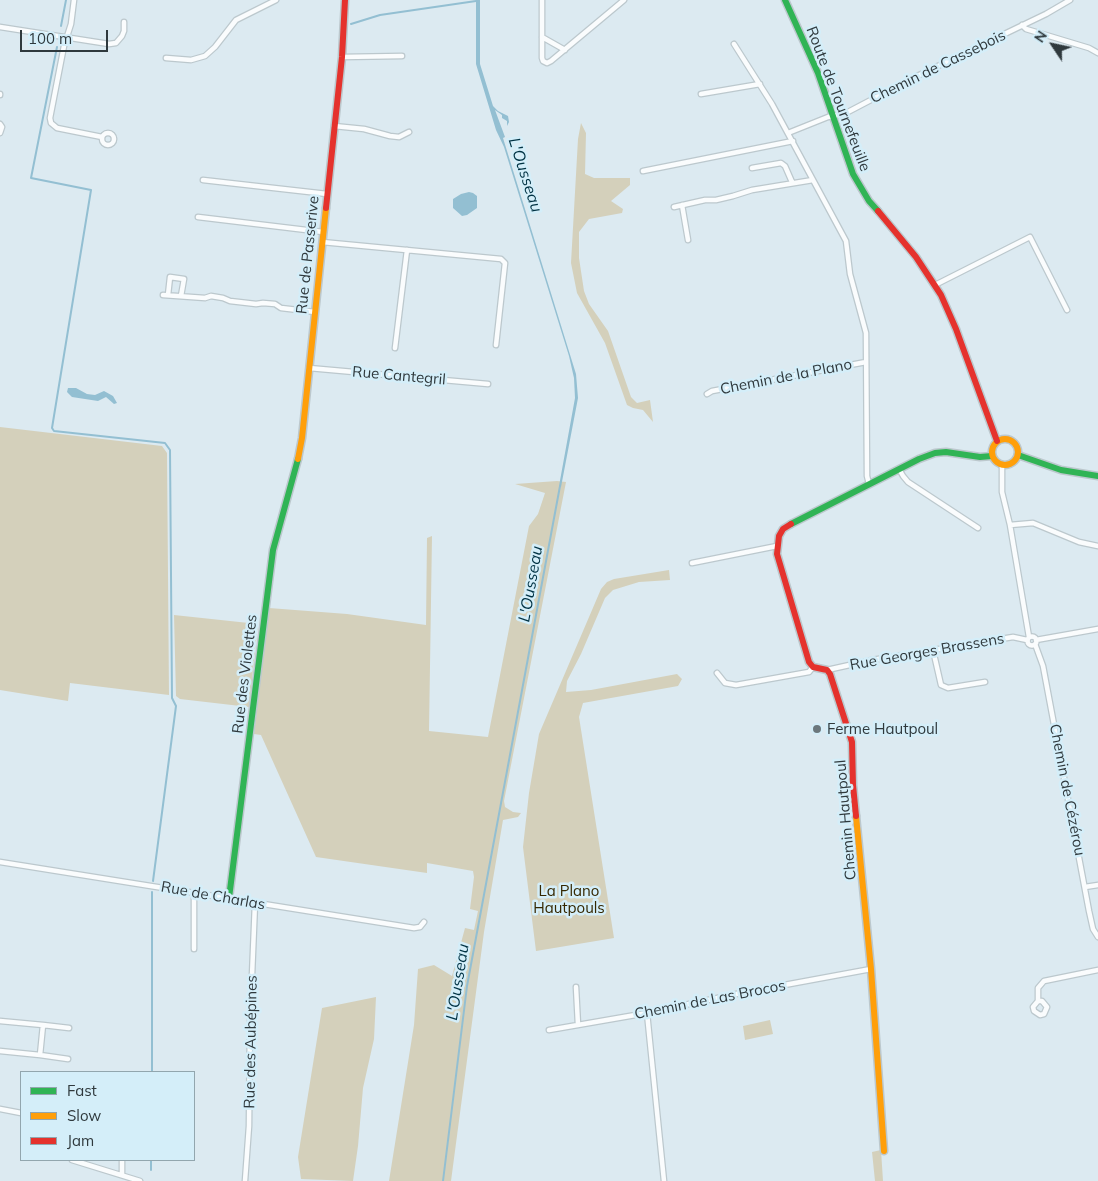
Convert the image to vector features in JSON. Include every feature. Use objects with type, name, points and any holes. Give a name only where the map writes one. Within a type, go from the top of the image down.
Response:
[{"type":"street","points":[[74,0],[71,24],[66,37],[49,116],[50,121],[57,128],[102,138]]},
{"type":"street","points":[[166,58],[191,60],[205,56],[215,47],[236,20],[276,0]]},
{"type":"street","name":"Rue de Passerive","points":[[299,456],[342,57],[345,0]]},
{"type":"street","points":[[542,0],[542,58],[544,62],[551,61],[624,0]]},
{"type":"street","name":"Route de Tournefeuille","points":[[785,0],[818,73],[848,162],[860,188],[879,214],[916,257],[947,306],[997,441]]},
{"type":"street","name":"Chemin de Cassebois","points":[[788,133],[828,117],[846,113],[1070,0]]},
{"type":"street","points":[[0,27],[114,43],[119,40],[124,31],[124,22]]},
{"type":"street","points":[[1022,25],[1026,29],[1089,48],[1098,53]]},
{"type":"street","points":[[542,37],[565,50]]},
{"type":"street","points":[[734,44],[793,141],[847,245],[850,274],[866,333],[867,476],[869,484]]},
{"type":"street","points":[[342,57],[402,56]]},
{"type":"street","points":[[701,94],[760,84]]},
{"type":"street","points":[[0,124],[2,130],[0,133]]},
{"type":"street","points":[[334,126],[364,129],[399,137],[409,132]]},
{"type":"street","points":[[643,171],[793,141]]},
{"type":"street","points":[[752,168],[782,163],[792,182]]},
{"type":"street","points":[[203,180],[327,194]]},
{"type":"street","points":[[674,206],[733,196],[792,182],[813,180]]},
{"type":"street","points":[[682,205],[688,240]]},
{"type":"street","points":[[198,217],[323,232]]},
{"type":"street","points":[[935,285],[1030,237],[1067,310]]},
{"type":"street","points":[[322,242],[501,259],[506,263],[496,345]]},
{"type":"street","points":[[395,348],[407,250]]},
{"type":"street","points":[[181,296],[184,279],[170,277],[165,295],[205,298],[211,296],[223,298],[230,302],[256,304],[263,302],[274,304],[281,308],[315,312]]},
{"type":"street","name":"Chemin de la Plano","points":[[707,394],[712,391],[866,362]]},
{"type":"street","name":"Rue Cantegril","points":[[309,368],[488,384]]},
{"type":"street","points":[[1004,438],[1012,440],[1017,446],[1018,456],[1011,464],[1002,465],[996,462],[992,456],[992,448],[997,441],[1004,438]]},
{"type":"street","points":[[828,670],[813,666],[809,662],[805,651],[777,554],[779,536],[784,529],[924,457],[939,453],[955,453],[980,457],[992,456]]},
{"type":"street","name":"Rue des Violettes","points":[[229,898],[273,550],[278,524],[299,456]]},
{"type":"street","points":[[1018,456],[1061,470],[1098,476]]},
{"type":"street","points":[[1002,465],[1002,492],[1010,525],[1030,645],[1035,642],[1098,629]]},
{"type":"street","points":[[899,469],[902,476],[908,482],[978,528]]},
{"type":"street","points":[[1010,525],[1033,523],[1079,542],[1098,546]]},
{"type":"street","points":[[692,563],[777,546]]},
{"type":"street","name":"Rue Georges Brassens","points":[[828,670],[872,660],[1012,637],[1028,639]]},
{"type":"street","name":"Chemin de Cézérou","points":[[1035,642],[1043,666],[1091,922],[1098,937]]},
{"type":"street","points":[[933,650],[941,684],[948,688],[985,682]]},
{"type":"street","points":[[717,673],[725,683],[736,685],[809,672],[813,666]]},
{"type":"street","name":"Chemin Hautpoul","points":[[828,670],[836,689],[852,742],[853,785],[871,970],[884,1151]]},
{"type":"street","name":"Rue de Charlas","points":[[0,862],[414,928],[420,928],[424,922]]},
{"type":"street","points":[[1085,887],[1098,885]]},
{"type":"street","points":[[194,892],[194,949]]},
{"type":"street","name":"Rue des Aubépines","points":[[245,1181],[249,1126],[250,1024],[255,903]]},
{"type":"street","name":"Chemin de Las Brocos","points":[[549,1030],[647,1014],[741,993],[871,970]]},
{"type":"street","points":[[1038,1001],[1038,988],[1044,981],[1098,970]]},
{"type":"street","points":[[576,987],[578,1024]]},
{"type":"street","points":[[647,1014],[664,1181]]},
{"type":"street","points":[[0,1021],[69,1028]]},
{"type":"street","points":[[40,1055],[43,1025]]},
{"type":"street","points":[[0,1051],[68,1059]]},
{"type":"street","points":[[0,1109],[20,1113]]},
{"type":"street","points":[[78,1161],[91,1163],[140,1181]]},
{"type":"street","points":[[122,1161],[122,1175]]},
{"type":"green space","points":[[581,123],[586,133],[585,174],[594,178],[630,178],[630,185],[611,201],[623,209],[622,213],[589,219],[579,232],[579,258],[584,291],[589,304],[608,331],[631,397],[637,403],[650,400],[653,422],[643,410],[627,405],[605,343],[577,293],[571,263],[578,139]]},
{"type":"green space","points":[[0,427],[162,446],[167,453],[169,695],[70,683],[68,701],[0,690]]},
{"type":"green space","points":[[566,482],[504,801],[505,807],[513,812],[521,813],[518,817],[503,820],[484,932],[451,1181],[389,1181],[414,1025],[418,969],[434,965],[452,976],[465,928],[474,930],[478,911],[470,909],[473,871],[427,863],[427,873],[316,857],[261,735],[254,734],[269,608],[347,614],[426,625],[427,538],[432,536],[429,731],[488,737],[529,526],[538,514],[545,493],[515,484]]},
{"type":"green space","name":"La Plano Hautpouls","points":[[669,570],[670,580],[639,582],[613,590],[605,598],[567,681],[566,692],[591,690],[677,674],[682,679],[678,686],[583,703],[579,717],[614,938],[536,951],[523,847],[529,793],[539,734],[601,589],[607,582],[614,579]]},
{"type":"green space","points":[[174,615],[258,624],[249,707],[180,699],[176,696]]},
{"type":"green space","points":[[376,997],[374,1039],[363,1088],[353,1181],[301,1179],[298,1157],[322,1008]]},
{"type":"green space","points":[[770,1020],[773,1034],[745,1040],[743,1026]]},
{"type":"green space","points":[[881,1150],[883,1181],[875,1181],[872,1152]]},
{"type":"water","points":[[476,0],[480,0],[480,64],[493,106],[508,116],[509,122],[507,126],[507,121],[495,110],[505,137],[503,138],[576,374],[578,398],[561,487],[559,486],[575,398],[574,378],[569,356],[504,147],[496,130],[476,64]]},
{"type":"water","points":[[469,192],[477,196],[477,208],[462,216],[453,208],[453,199]]},
{"type":"water","points":[[68,388],[76,388],[87,394],[95,395],[104,391],[113,396],[117,403],[114,404],[106,397],[98,401],[72,397],[67,392]]},
{"type":"waterway","points":[[61,26],[66,0]]},
{"type":"waterway","points":[[351,24],[380,15],[476,1]]},
{"type":"waterway","points":[[57,47],[31,178],[91,190],[52,428],[54,431],[165,443],[170,450],[172,698],[176,706],[153,881]]},
{"type":"waterway","name":"L'Ousseau","points":[[443,1181],[467,986],[560,486]]},
{"type":"waterway","points":[[152,892],[152,1071]]},
{"type":"waterway","points":[[151,1161],[151,1170]]},
{"type":"traffic: fast","points":[[785,0],[818,73],[853,174],[869,201],[878,211]]},
{"type":"traffic: fast","points":[[791,524],[919,459],[935,453],[946,452],[980,457],[992,456]]},
{"type":"traffic: fast","points":[[1018,455],[1061,470],[1098,476]]},
{"type":"traffic: fast","points":[[229,898],[273,550],[298,459]]},
{"type":"traffic: slow","points":[[298,459],[302,438],[326,208]]},
{"type":"traffic: slow","points":[[1005,439],[1014,443],[1018,452],[1014,461],[1005,465],[996,461],[992,452],[996,443],[1005,439]]},
{"type":"traffic: slow","points":[[856,816],[871,969],[884,1151]]},
{"type":"traffic: jam","points":[[326,208],[342,57],[345,0]]},
{"type":"traffic: jam","points":[[878,211],[916,257],[941,295],[956,329],[997,441]]},
{"type":"traffic: jam","points":[[791,524],[783,529],[779,536],[777,554],[809,662],[813,667],[827,670],[830,674],[852,742],[856,816]]},
{"type":"place","name":"Ferme Hautpoul","points":[[817,729]]}]
